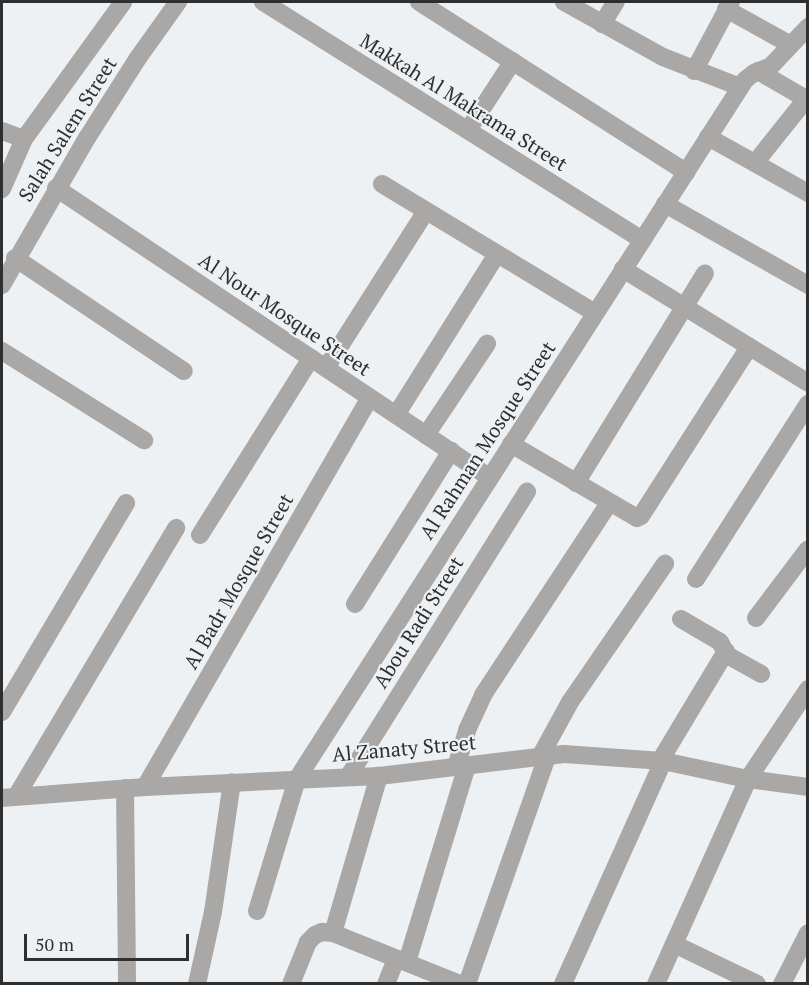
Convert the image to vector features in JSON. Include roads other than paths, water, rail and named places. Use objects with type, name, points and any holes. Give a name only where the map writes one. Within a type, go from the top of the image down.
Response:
[{"type":"street","points":[[2,189],[24,139],[123,2]]},
{"type":"street","name":"Salah Salem Street","points":[[2,285],[10,260],[138,58],[178,2]]},
{"type":"street","name":"Makkah Al Makrama Street","points":[[263,2],[642,240]]},
{"type":"street","points":[[419,2],[686,172]]},
{"type":"street","points":[[568,2],[602,24],[694,71],[740,87]]},
{"type":"street","points":[[602,24],[616,2]]},
{"type":"street","points":[[694,71],[729,5],[791,45]]},
{"type":"street","name":"Al Rahman Mosque Street","points":[[257,911],[297,779],[740,87],[758,71],[771,66],[807,27]]},
{"type":"street","points":[[468,130],[513,61]]},
{"type":"street","points":[[755,163],[807,99],[758,71]]},
{"type":"street","points":[[2,128],[24,139]]},
{"type":"street","points":[[708,137],[807,193]]},
{"type":"street","points":[[382,184],[595,313]]},
{"type":"street","name":"Al Nour Mosque Street","points":[[56,188],[489,477]]},
{"type":"street","points":[[665,204],[807,285]]},
{"type":"street","points":[[200,536],[426,211]]},
{"type":"street","points":[[396,414],[497,254]]},
{"type":"street","points":[[10,260],[184,372]]},
{"type":"street","points":[[623,269],[807,383]]},
{"type":"street","points":[[576,483],[705,273]]},
{"type":"street","points":[[426,435],[487,344]]},
{"type":"street","points":[[511,444],[634,518],[639,517],[749,347]]},
{"type":"street","points":[[2,351],[144,440]]},
{"type":"street","name":"Al Badr Mosque Street","points":[[145,787],[370,398]]},
{"type":"street","points":[[696,579],[807,404]]},
{"type":"street","points":[[355,604],[451,452]]},
{"type":"street","name":"Abou Radi Street","points":[[348,777],[526,492]]},
{"type":"street","points":[[2,712],[126,503]]},
{"type":"street","points":[[386,984],[402,960],[461,767],[467,730],[483,695],[609,503]]},
{"type":"street","points":[[9,796],[176,528]]},
{"type":"street","points":[[756,618],[807,549]]},
{"type":"street","points":[[467,984],[545,754],[570,702],[665,564]]},
{"type":"street","points":[[681,619],[720,642],[731,658],[760,674]]},
{"type":"street","points":[[563,984],[662,761],[726,651]]},
{"type":"street","points":[[656,984],[748,779],[807,689]]},
{"type":"street","name":"Al Zanaty Street","points":[[9,796],[232,782],[379,776],[461,767],[545,754],[601,755],[662,761],[748,779],[807,786]]},
{"type":"street","points":[[333,933],[379,776]]},
{"type":"street","points":[[196,984],[213,912],[232,782]]},
{"type":"street","points":[[125,788],[128,983]]},
{"type":"street","points":[[291,984],[308,942],[315,935],[333,933],[460,984]]},
{"type":"street","points":[[782,984],[807,933]]},
{"type":"street","points":[[674,944],[758,984]]}]
